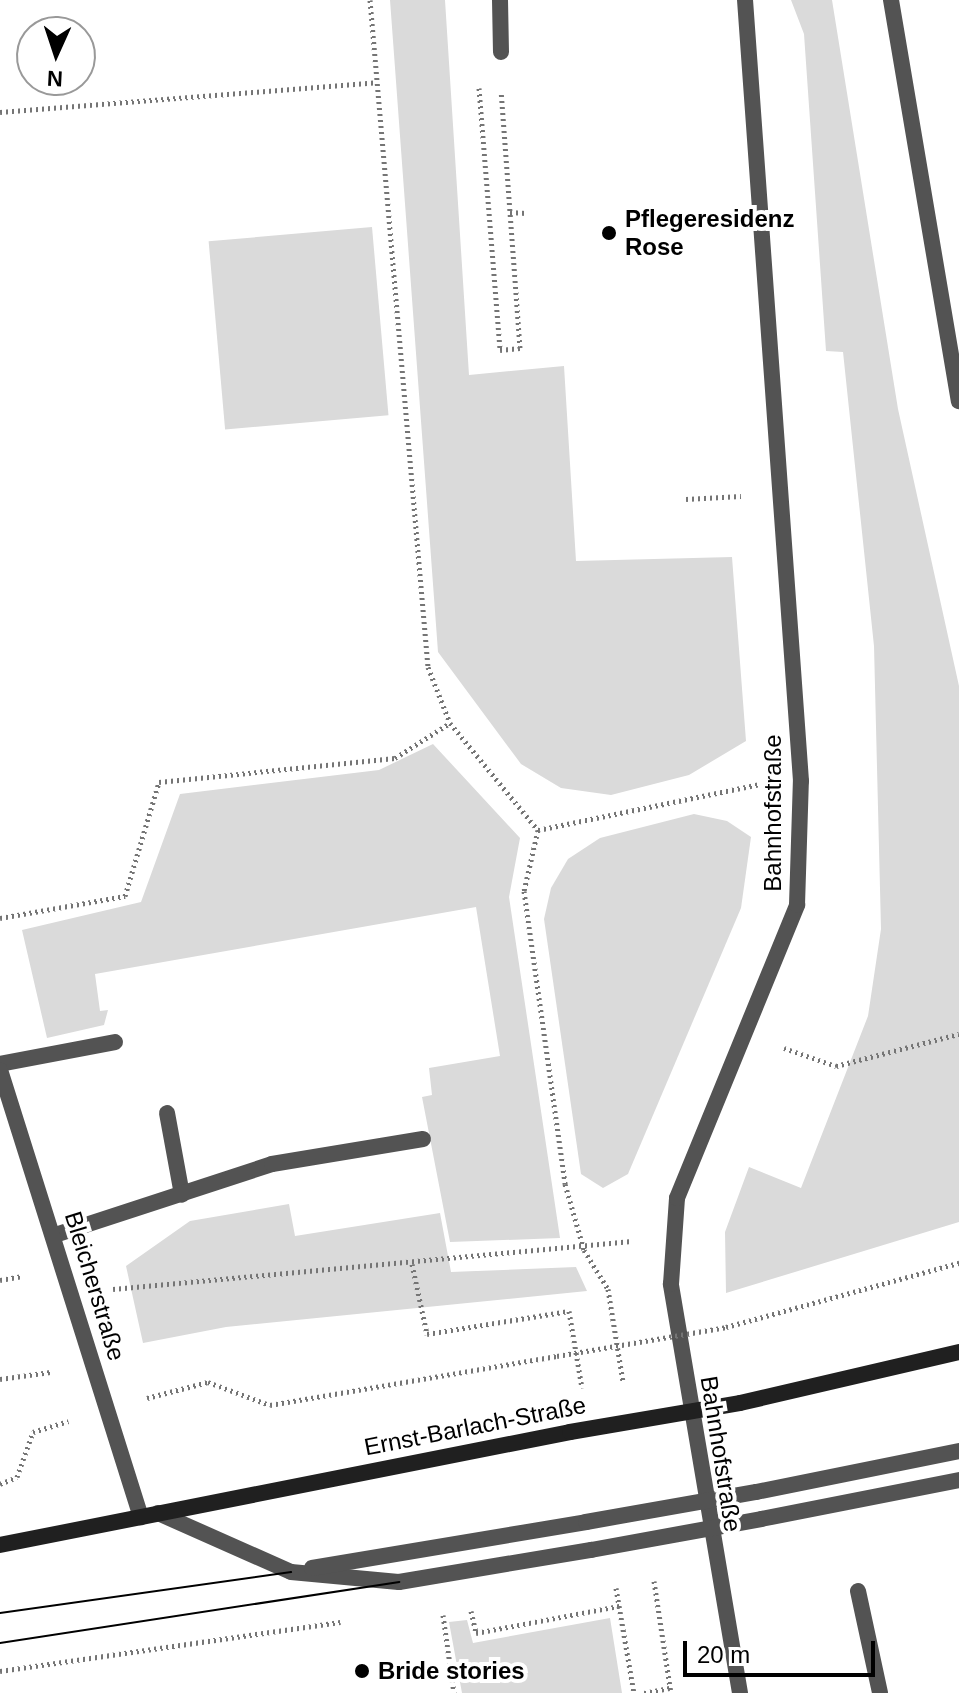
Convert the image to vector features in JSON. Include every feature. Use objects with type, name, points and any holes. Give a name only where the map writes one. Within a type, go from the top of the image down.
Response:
[{"type":"main road","name":"Ernst-Barlach-Straße","points":[[0,1545],[570,1432],[740,1403],[959,1352]]},
{"type":"street","points":[[500,0],[501,52]]},
{"type":"street","name":"Bahnhofstraße","points":[[740,1693],[700,1488],[672,1243],[677,1198],[699,1135],[797,905],[801,781],[745,0]]},
{"type":"street","points":[[891,0],[959,401]]},
{"type":"street","points":[[0,1067],[115,1042]]},
{"type":"street","name":"Bleicherstraße","points":[[0,1067],[72,1292],[150,1515]]},
{"type":"street","points":[[167,1113],[182,1195]]},
{"type":"street","points":[[55,1235],[272,1164],[423,1139]]},
{"type":"street","points":[[291,1572],[756,1492],[959,1451]]},
{"type":"street","points":[[150,1515],[291,1572],[399,1582],[591,1550],[959,1480]]},
{"type":"street","points":[[858,1591],[880,1693]]},
{"type":"path","points":[[370,0],[426,651],[450,723],[538,830]]},
{"type":"path","points":[[500,78],[520,348],[500,350],[476,52],[501,52]]},
{"type":"path","points":[[0,112],[377,82]]},
{"type":"path","points":[[510,212],[526,213]]},
{"type":"path","points":[[741,480],[742,511]]},
{"type":"path","points":[[686,499],[742,496]]},
{"type":"path","points":[[0,918],[125,896],[159,782],[395,758],[450,723]]},
{"type":"path","points":[[757,770],[758,797]]},
{"type":"path","points":[[538,830],[757,784],[801,781]]},
{"type":"path","points":[[538,830],[524,891],[565,1184],[584,1250],[608,1289]]},
{"type":"path","points":[[779,1046],[836,1066],[959,1034]]},
{"type":"path","points":[[72,1292],[584,1250],[642,1242]]},
{"type":"path","points":[[208,1382],[270,1405],[726,1327],[959,1263]]},
{"type":"path","points":[[412,1264],[427,1334],[569,1311]]},
{"type":"path","points":[[0,1484],[17,1477],[33,1432]]},
{"type":"path","points":[[426,1610],[483,1600]]},
{"type":"path","points":[[469,1602],[476,1633],[619,1606]]},
{"type":"path","points":[[442,1607],[454,1693]]},
{"type":"path","points":[[0,1671],[348,1621]]},
{"type":"path","points":[[626,1636],[634,1693]]},
{"type":"path","points":[[644,1693],[670,1688]]},
{"type":"shaded area","points":[[390,0],[445,0],[469,375],[564,366],[576,561],[732,557],[746,741],[689,775],[611,795],[561,788],[521,764],[438,652]]},
{"type":"shaded area","points":[[791,0],[832,0],[898,409],[959,686],[959,1222],[726,1293],[725,1232],[749,1167],[801,1188],[868,1016],[881,929],[874,646],[843,352],[826,351],[804,34]]},
{"type":"shaded area","points":[[372,227],[388,415],[225,430],[209,241]]},
{"type":"shaded area","points":[[433,744],[520,838],[509,897],[560,1238],[450,1242],[422,1097],[432,1095],[429,1068],[500,1056],[476,907],[95,974],[100,1011],[108,1010],[104,1025],[47,1038],[22,930],[141,902],[180,794],[379,770]]},
{"type":"shaded area","points":[[694,814],[727,821],[751,837],[741,908],[628,1174],[603,1188],[581,1174],[544,919],[551,888],[568,859],[600,838]]},
{"type":"shaded area","points":[[289,1204],[295,1236],[440,1213],[451,1272],[576,1267],[587,1291],[226,1327],[143,1343],[126,1266],[190,1221]]},
{"type":"shaded area","points":[[610,1618],[622,1693],[462,1693],[449,1622],[467,1620],[473,1643]]},
{"type":"tram line","points":[[0,1613],[291,1572]]},
{"type":"tram line","points":[[0,1643],[399,1582]]},
{"type":"place","name":"Pflegeresidenz Rose","points":[[609,233]]},
{"type":"place","name":"Bride stories","points":[[362,1671]]}]
